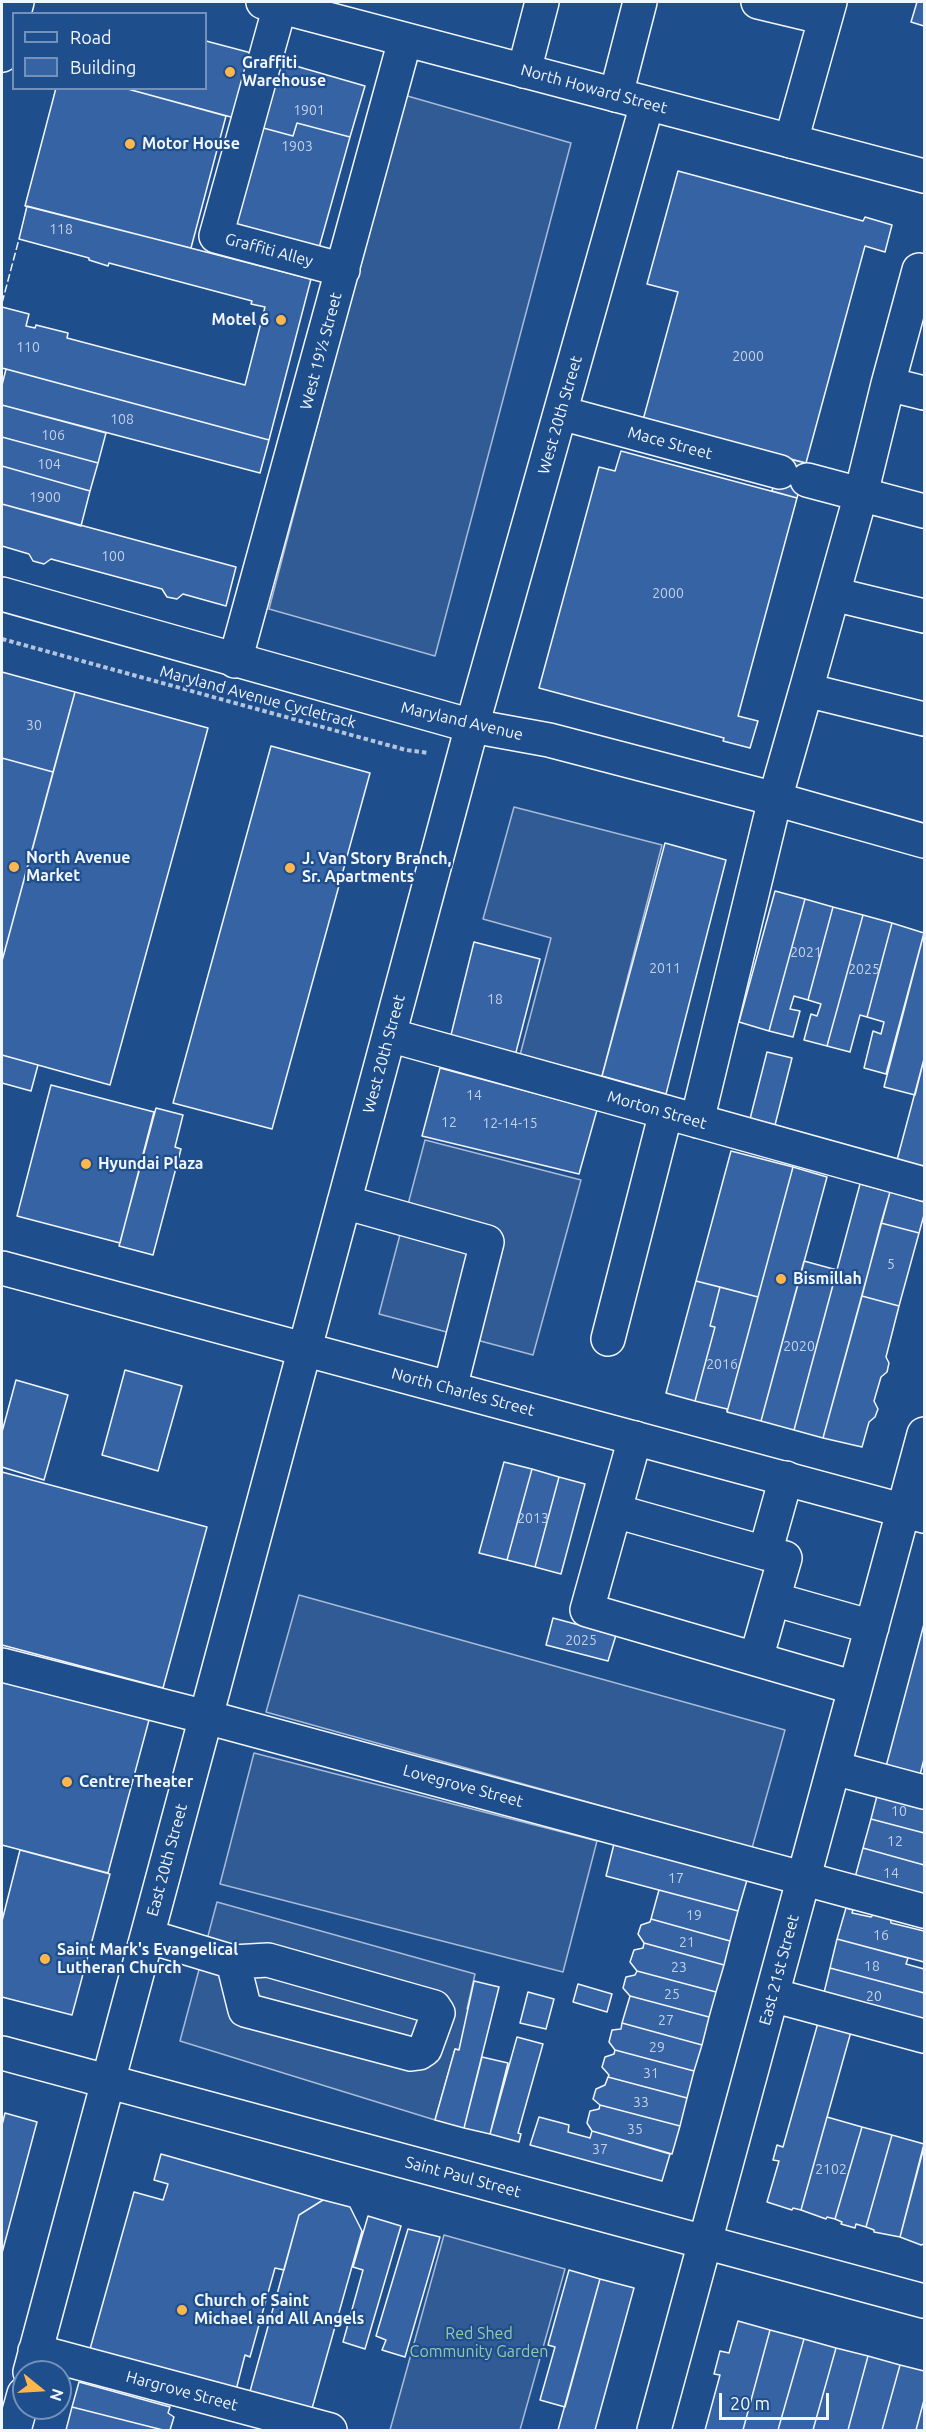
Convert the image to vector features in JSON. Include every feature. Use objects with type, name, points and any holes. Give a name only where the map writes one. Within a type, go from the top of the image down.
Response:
[{"type":"main road","points":[[524,71],[543,2]]},
{"type":"main road","points":[[615,95],[640,2]]},
{"type":"main road","points":[[758,2],[828,10],[791,141]]},
{"type":"main road","name":"North Howard Street","points":[[271,4],[924,176]]},
{"type":"main road","name":"Graffiti Alley","points":[[271,4],[216,236],[343,270]]},
{"type":"main road","points":[[2,55],[12,20]]},
{"type":"main road","name":"West 19½ Street","points":[[235,661],[405,40]]},
{"type":"main road","name":"West 20th Street","points":[[472,726],[647,104]]},
{"type":"main road","points":[[697,1121],[775,799],[861,494],[919,270]]},
{"type":"main road","points":[[888,384],[924,393]]},
{"type":"main road","name":"Mace Street","points":[[561,413],[924,511]]},
{"type":"main road","name":"Maryland Avenue","points":[[2,594],[472,726],[549,740],[775,799],[924,841]]},
{"type":"main road","points":[[833,594],[924,616]]},
{"type":"main road","points":[[806,690],[924,719]]},
{"type":"main road","points":[[464,759],[472,726]]},
{"type":"main road","name":"West 20th Street","points":[[304,1348],[464,759]]},
{"type":"main road","name":"Morton Street","points":[[389,1035],[924,1184]]},
{"type":"main road","points":[[608,1339],[666,1112]]},
{"type":"main road","points":[[344,1202],[487,1242],[450,1388]]},
{"type":"main road","name":"North Charles Street","points":[[2,1268],[914,1513]]},
{"type":"main road","name":"East 20th Street","points":[[33,2360],[304,1348]]},
{"type":"main road","name":"East 21st Street","points":[[654,2430],[872,1627],[914,1513],[924,1434]]},
{"type":"main road","points":[[635,1438],[587,1610],[855,1688]]},
{"type":"main road","points":[[765,1553],[786,1478]]},
{"type":"main road","points":[[615,1511],[785,1558],[756,1659]]},
{"type":"main road","points":[[773,1599],[872,1627]]},
{"type":"main road","name":"Lovegrove Street","points":[[2,1665],[206,1717],[924,1911]]},
{"type":"main road","points":[[834,1768],[924,1792]]},
{"type":"main road","points":[[147,1936],[233,1962],[268,1960],[434,2007],[438,2013],[425,2049],[411,2054],[245,2010],[233,1962]]},
{"type":"main road","points":[[772,1995],[924,2036]]},
{"type":"main road","name":"Saint Paul Street","points":[[2,2053],[924,2301]]},
{"type":"main road","name":"Hargrove Street","points":[[72,2370],[330,2430]]},
{"type":"path","name":"Maryland Avenue Cycletrack","points":[[2,639],[405,750],[464,759]]},
{"type":"shaded area","points":[[404,95],[571,143],[435,656],[269,609]]},
{"type":"shaded area","points":[[514,807],[662,845],[602,1076],[520,1055],[551,938],[483,919]]},
{"type":"shaded area","points":[[425,1140],[581,1180],[533,1355],[379,1314]]},
{"type":"shaded area","points":[[299,1595],[785,1730],[752,1848],[266,1712]]},
{"type":"shaded area","points":[[254,1753],[597,1841],[563,1972],[220,1884]]},
{"type":"shaded area","points":[[217,1902],[475,1974],[459,2050],[455,2049],[435,2120],[180,2041]]},
{"type":"shaded area","name":"Red Shed Community Garden","points":[[444,2235],[565,2269],[520,2430],[390,2430]]},
{"type":"building","points":[[917,2],[924,2],[924,26],[911,22]]},
{"type":"building","name":"Graffiti Warehouse","points":[[207,41],[259,55],[242,120],[131,90],[207,90]]},
{"type":"building","points":[[275,60],[365,86],[350,137],[297,123],[293,136],[256,126]]},
{"type":"building","name":"Motor House","points":[[55,90],[131,90],[226,116],[191,248],[25,206]]},
{"type":"building","points":[[297,123],[350,137],[317,255],[227,229],[256,126],[293,136]]},
{"type":"building","points":[[678,171],[863,221],[865,217],[892,225],[885,252],[865,246],[806,463],[643,420],[678,292],[647,284]]},
{"type":"building","name":"Motel 6","points":[[27,206],[311,279],[269,440],[2,368],[2,307],[29,314],[26,326],[35,328],[36,325],[68,333],[67,338],[245,385],[265,307],[251,304],[252,301],[109,263],[108,266],[89,260],[89,258],[19,239]]},
{"type":"building","points":[[6,369],[269,440],[260,473],[2,405],[2,385]]},
{"type":"building","points":[[2,405],[106,433],[98,463],[2,437]]},
{"type":"building","points":[[2,437],[98,463],[90,491],[2,466]]},
{"type":"building","points":[[621,451],[797,498],[738,716],[758,721],[750,748],[723,741],[724,738],[539,688],[599,467],[615,471]]},
{"type":"building","points":[[781,457],[806,463],[797,498],[772,491]]},
{"type":"building","points":[[2,466],[90,491],[81,526],[2,504]]},
{"type":"building","points":[[2,504],[236,567],[226,606],[183,594],[177,599],[167,597],[162,589],[51,559],[44,564],[33,561],[29,554],[2,546]]},
{"type":"building","points":[[2,672],[75,692],[53,772],[2,758]]},
{"type":"building","points":[[75,692],[208,728],[110,1085],[2,1055],[2,961]]},
{"type":"building","name":"J. Van Story Branch, Sr. Apartments","points":[[271,746],[370,773],[272,1129],[173,1103]]},
{"type":"building","name":"North Avenue Market","points":[[2,758],[53,772],[2,961]]},
{"type":"building","points":[[665,843],[726,860],[666,1094],[602,1076]]},
{"type":"building","points":[[775,891],[805,899],[769,1031],[739,1022]]},
{"type":"building","points":[[805,899],[833,907],[808,1000],[794,996],[790,1009],[800,1011],[793,1037],[769,1031]]},
{"type":"building","points":[[833,907],[863,915],[827,1046],[804,1040],[811,1014],[817,1016],[821,1004],[808,1000]]},
{"type":"building","points":[[863,915],[892,923],[867,1017],[860,1015],[850,1052],[827,1046]]},
{"type":"building","points":[[892,923],[924,933],[886,1074],[864,1068],[873,1031],[881,1034],[884,1022],[867,1017]]},
{"type":"building","points":[[924,933],[924,1059],[915,1095],[884,1087]]},
{"type":"building","points":[[474,942],[540,959],[515,1056],[450,1039]]},
{"type":"building","points":[[767,1052],[792,1058],[775,1125],[750,1119]]},
{"type":"building","points":[[2,1055],[38,1065],[31,1091],[2,1083]]},
{"type":"building","points":[[924,1059],[924,1168],[897,1160]]},
{"type":"building","points":[[440,1068],[597,1110],[579,1174],[422,1136]]},
{"type":"building","name":"Hyundai Plaza","points":[[51,1085],[154,1112],[120,1243],[17,1216]]},
{"type":"building","points":[[156,1108],[183,1115],[175,1147],[181,1149],[153,1255],[119,1246]]},
{"type":"building","points":[[731,1151],[793,1167],[758,1297],[696,1281]]},
{"type":"building","name":"Bismillah","points":[[793,1167],[827,1177],[761,1421],[727,1412]]},
{"type":"building","points":[[860,1184],[890,1192],[823,1438],[794,1430]]},
{"type":"building","points":[[890,1192],[924,1202],[924,1215],[919,1233],[881,1223]]},
{"type":"building","points":[[881,1223],[919,1233],[899,1306],[862,1296]]},
{"type":"building","points":[[804,1261],[837,1270],[794,1430],[761,1421]]},
{"type":"building","points":[[696,1281],[720,1287],[710,1326],[715,1327],[695,1401],[666,1393]]},
{"type":"building","points":[[720,1287],[758,1297],[727,1412],[727,1409],[695,1401],[715,1327],[710,1326]]},
{"type":"building","points":[[862,1296],[899,1306],[886,1357],[889,1363],[887,1372],[881,1377],[874,1401],[878,1409],[875,1417],[869,1422],[862,1447],[823,1438]]},
{"type":"building","points":[[125,1370],[182,1386],[158,1471],[102,1455]]},
{"type":"building","points":[[16,1380],[68,1395],[44,1480],[2,1467],[2,1432]]},
{"type":"building","points":[[504,1462],[532,1469],[507,1560],[479,1553]]},
{"type":"building","points":[[532,1469],[559,1477],[535,1567],[507,1560]]},
{"type":"building","points":[[2,1472],[207,1527],[163,1688],[2,1645]]},
{"type":"building","points":[[559,1477],[585,1484],[561,1574],[535,1567]]},
{"type":"building","points":[[553,1618],[616,1635],[608,1661],[546,1645]]},
{"type":"building","points":[[924,1624],[924,1759],[918,1783],[884,1774]]},
{"type":"building","name":"Centre Theater","points":[[2,1680],[149,1720],[108,1873],[2,1845]]},
{"type":"building","points":[[879,1788],[924,1803],[924,1833],[871,1819]]},
{"type":"building","points":[[871,1819],[924,1833],[924,1865],[863,1848]]},
{"type":"building","points":[[614,1844],[747,1880],[738,1911],[606,1876]]},
{"type":"building","points":[[863,1848],[924,1865],[924,1897],[854,1881]]},
{"type":"building","name":"Saint Mark's Evangelical Lutheran Church","points":[[20,1850],[110,1874],[72,2015],[2,1997],[2,1921]]},
{"type":"building","points":[[659,1890],[738,1911],[730,1941],[651,1919]]},
{"type":"building","points":[[846,1908],[853,1910],[852,1913],[871,1917],[877,1911],[890,1914],[891,1923],[924,1931],[924,1962],[837,1939]]},
{"type":"building","points":[[651,1919],[730,1941],[724,1965],[644,1943],[638,1934],[641,1925],[650,1922]]},
{"type":"building","points":[[837,1939],[908,1958],[906,1964],[924,1969],[924,1993],[830,1968]]},
{"type":"building","points":[[644,1943],[724,1965],[716,1992],[637,1971],[630,1962],[634,1950],[643,1948]]},
{"type":"building","points":[[830,1968],[924,1993],[924,2024],[822,2001]]},
{"type":"building","points":[[637,1971],[716,1992],[709,2017],[630,1996],[623,1988],[626,1977],[635,1975]]},
{"type":"building","points":[[474,1981],[499,1987],[464,2128],[435,2120],[455,2049],[459,2050]]},
{"type":"building","points":[[578,1984],[612,1994],[607,2012],[573,2002]]},
{"type":"building","points":[[528,1992],[554,1999],[546,2029],[520,2023]]},
{"type":"building","points":[[630,1996],[709,2017],[702,2045],[622,2023]]},
{"type":"building","points":[[821,2012],[854,2021],[801,2210],[793,2208],[792,2210],[767,2202],[779,2161],[773,2160],[777,2145],[783,2147]]},
{"type":"building","points":[[622,2023],[702,2045],[694,2071],[615,2050],[609,2042],[612,2030],[621,2029]]},
{"type":"building","points":[[517,2037],[543,2044],[518,2133],[521,2134],[519,2142],[490,2134]]},
{"type":"building","points":[[615,2050],[694,2071],[687,2098],[608,2077],[609,2075],[602,2067],[605,2057],[614,2054]]},
{"type":"building","points":[[482,2057],[508,2063],[490,2134],[464,2128]]},
{"type":"building","points":[[608,2077],[687,2098],[680,2126],[600,2105],[593,2099],[596,2089],[605,2085]]},
{"type":"building","points":[[600,2105],[680,2126],[672,2154],[592,2131],[587,2123],[590,2111],[599,2109]]},
{"type":"building","points":[[5,2113],[37,2122],[2,2253],[2,2125]]},
{"type":"building","points":[[539,2117],[569,2125],[568,2132],[590,2138],[592,2131],[670,2154],[662,2181],[530,2145]]},
{"type":"building","points":[[827,2117],[862,2127],[835,2219],[827,2217],[826,2219],[801,2210]]},
{"type":"building","points":[[862,2127],[892,2135],[866,2227],[856,2224],[855,2228],[841,2224],[842,2222],[835,2219]]},
{"type":"building","points":[[892,2135],[924,2144],[900,2237],[874,2232],[866,2227]]},
{"type":"building","points":[[924,2147],[924,2244],[921,2245],[900,2237]]},
{"type":"building","name":"Church of Saint Michael and All Angels","points":[[161,2154],[323,2200],[299,2215],[284,2270],[275,2268],[250,2357],[245,2355],[236,2390],[90,2349],[134,2192],[163,2200],[168,2184],[154,2180]]},
{"type":"building","points":[[323,2200],[350,2207],[362,2231],[311,2412],[249,2395],[299,2215]]},
{"type":"building","points":[[368,2216],[401,2226],[365,2349],[343,2342],[363,2270],[353,2267]]},
{"type":"building","points":[[408,2229],[440,2237],[405,2357],[382,2350],[386,2340],[376,2336]]},
{"type":"building","points":[[569,2270],[600,2279],[565,2407],[540,2400],[555,2347],[548,2345]]},
{"type":"building","points":[[600,2279],[634,2288],[595,2430],[558,2430]]},
{"type":"building","points":[[738,2321],[770,2330],[743,2430],[705,2430],[720,2375],[714,2374],[720,2351],[729,2353]]},
{"type":"building","points":[[770,2330],[804,2339],[778,2430],[743,2430]]},
{"type":"building","points":[[804,2339],[836,2348],[813,2430],[778,2430]]},
{"type":"building","points":[[836,2348],[868,2356],[848,2430],[813,2430]]},
{"type":"building","points":[[868,2356],[900,2365],[882,2430],[848,2430]]},
{"type":"building","points":[[900,2365],[924,2371],[924,2400],[916,2430],[882,2430]]},
{"type":"building","points":[[79,2382],[170,2407],[168,2413],[174,2417],[170,2430],[163,2430],[72,2407]]},
{"type":"building","points":[[924,2400],[924,2430],[916,2430]]},
{"type":"building","points":[[72,2407],[163,2430],[66,2430],[69,2420],[72,2420]]},
{"type":"fence","points":[[2,303],[19,239]]},
{"type":"place","name":"Graffiti Warehouse","points":[[230,72]]},
{"type":"place","name":"Motor House","points":[[130,144]]},
{"type":"place","name":"Motel 6","points":[[281,320]]},
{"type":"place","name":"North Avenue Market","points":[[14,867]]},
{"type":"place","name":"J. Van Story Branch, Sr. Apartments","points":[[290,868]]},
{"type":"place","name":"Hyundai Plaza","points":[[86,1164]]},
{"type":"place","name":"Bismillah","points":[[781,1279]]},
{"type":"place","name":"Centre Theater","points":[[67,1782]]},
{"type":"place","name":"Saint Mark's Evangelical Lutheran Church","points":[[45,1959]]},
{"type":"place","name":"Church of Saint Michael and All Angels","points":[[182,2310]]}]
